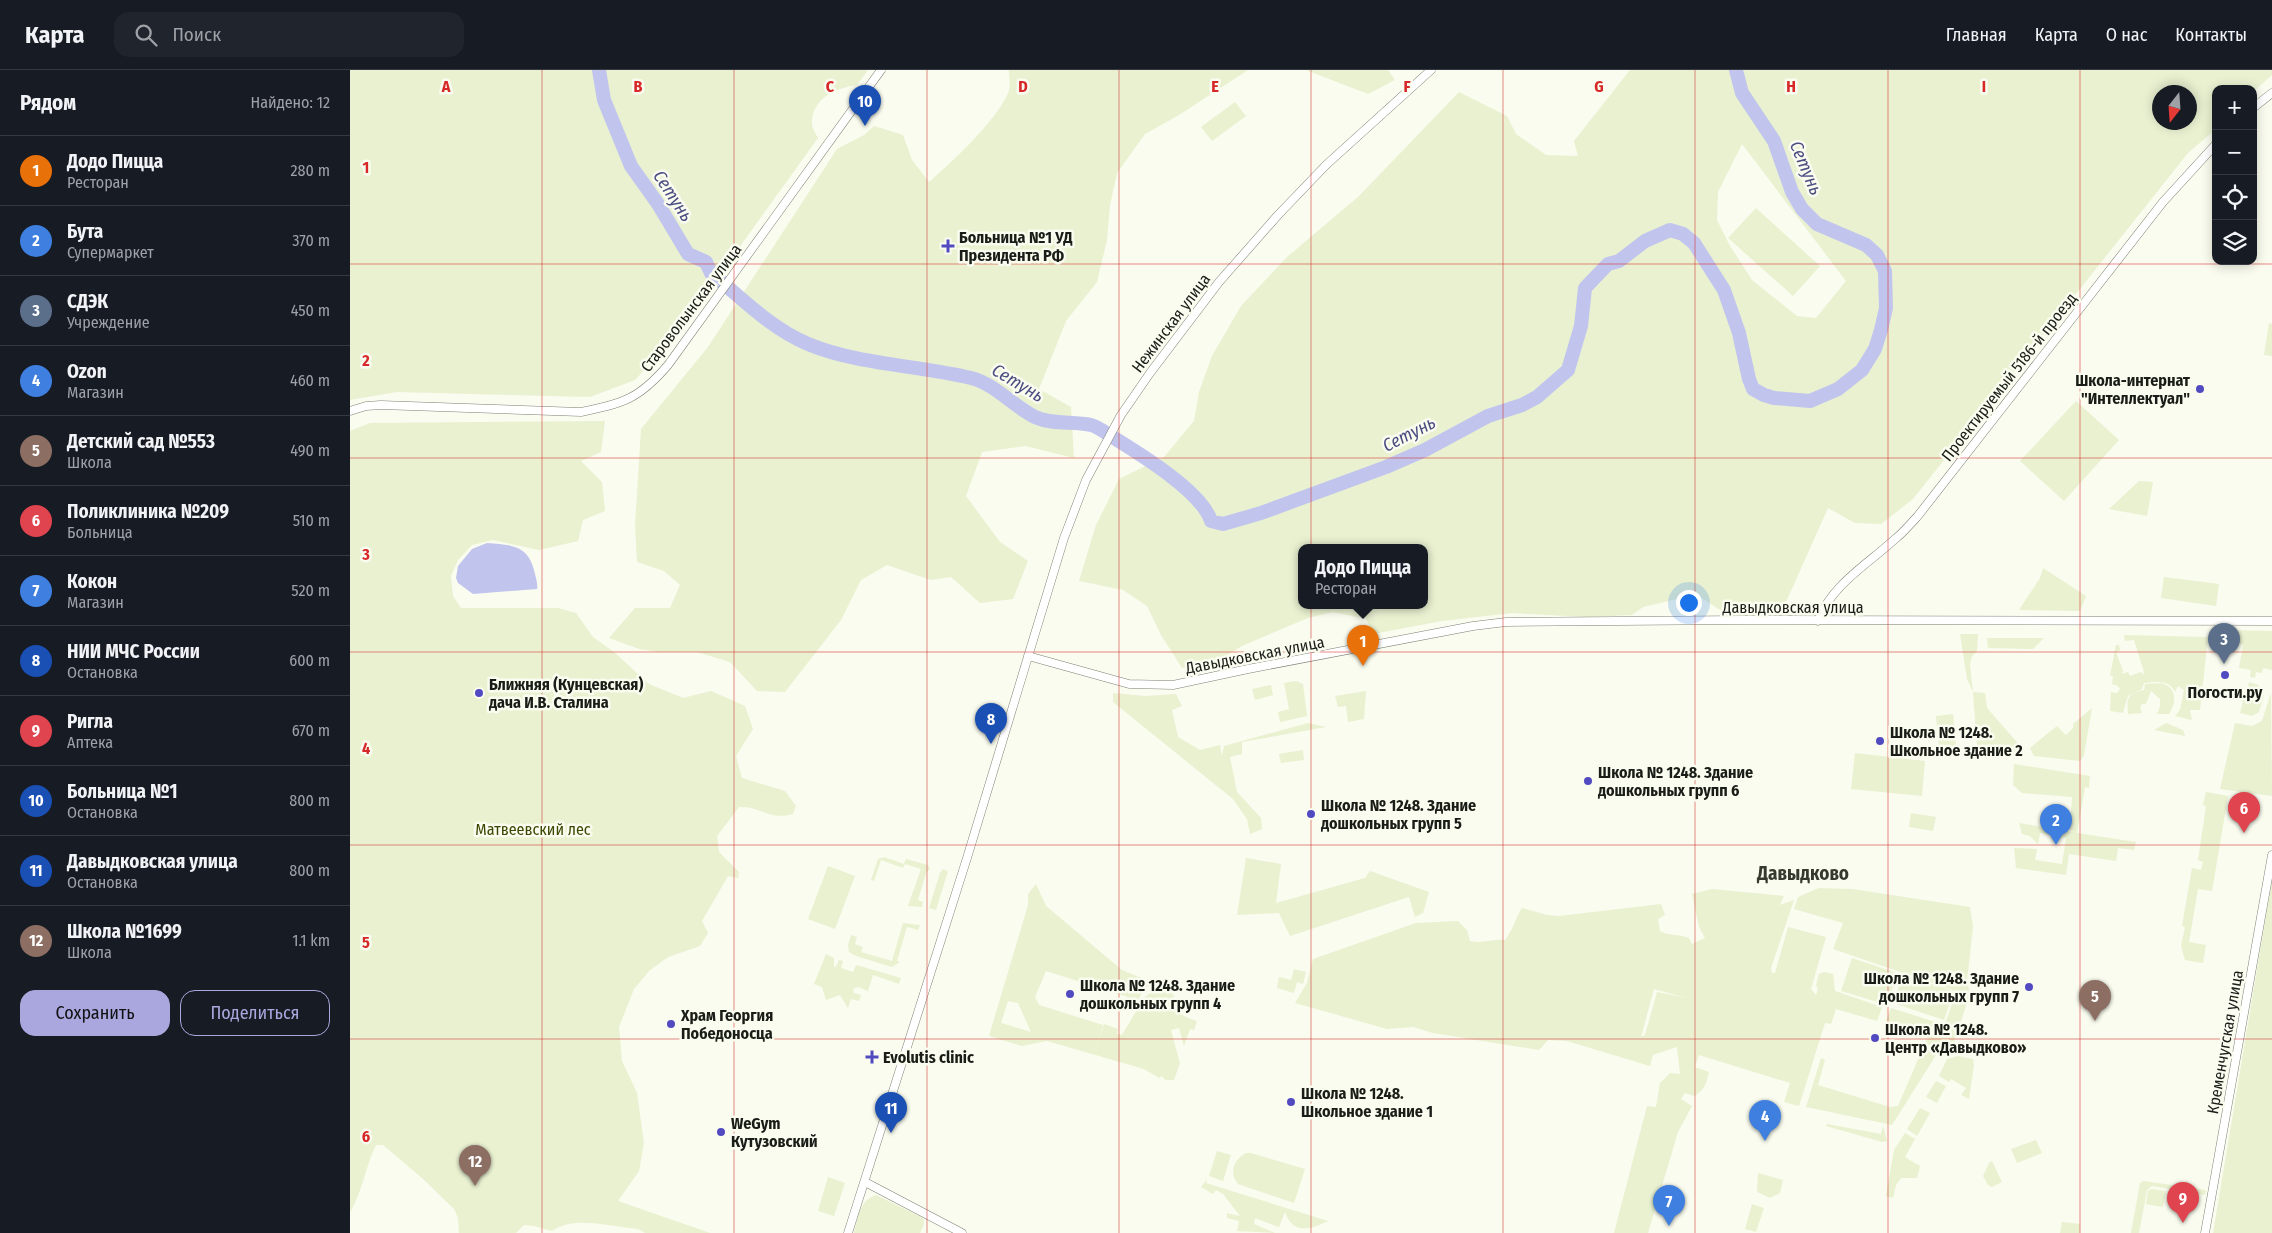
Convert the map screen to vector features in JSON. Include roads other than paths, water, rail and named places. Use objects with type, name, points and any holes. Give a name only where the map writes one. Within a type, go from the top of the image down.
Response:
[{"type":"street","name":"Староволынская улица","points":[[350,411],[366,406],[381,405],[581,412],[610,406],[634,398],[652,385],[881,70]]},
{"type":"street","name":"Нежинская улица","points":[[1028,656],[1071,518],[1097,457],[1121,415],[1150,372],[1219,282],[1278,215],[1357,135],[1432,70]]},
{"type":"street","points":[[2257,105],[2272,93]]},
{"type":"street","name":"Проектируемый 5186-й проезд","points":[[1818,621],[1826,603],[1838,589],[1897,538],[1917,517],[2152,216],[2212,148]]},
{"type":"street","name":"Давыдковская улица","points":[[1028,656],[1129,684],[1157,686],[1173,685],[1248,669],[1490,624],[1818,621],[2272,621]]},
{"type":"street","points":[[848,1233],[1028,656]]},
{"type":"street","name":"Кременчугская улица","points":[[2205,1233],[2272,855]]},
{"type":"street","points":[[865,1182],[962,1233]]},
{"type":"water","points":[[487,543],[512,546],[524,552],[532,564],[537,581],[537,589],[473,594],[458,583],[456,578],[458,566],[472,549]]},
{"type":"waterway","name":"Сетунь","points":[[599,70],[604,100],[631,166],[658,204],[688,254],[706,262],[711,273],[781,330],[808,344],[827,351],[868,361],[971,378],[988,385],[1035,417],[1049,421],[1094,426],[1169,475],[1196,498],[1211,521],[1223,524],[1261,513],[1386,467],[1425,450],[1488,416],[1522,405],[1537,397],[1568,370],[1581,326],[1585,288],[1608,264],[1619,261],[1645,241],[1670,230],[1683,234],[1694,243],[1724,290],[1739,333],[1753,389],[1774,398],[1810,401],[1838,389],[1862,370],[1875,349],[1881,330],[1886,308],[1885,271],[1877,255],[1866,245],[1817,224],[1802,209],[1792,192],[1774,141],[1742,93],[1736,70]]},
{"type":"place","name":"Больница №1","points":[[865,126]]},
{"type":"place","name":"Больница №1 УД Президента РФ","points":[[948,246]]},
{"type":"place","name":"Школа-интернат \"Интеллектуал\"","points":[[2200,389]]},
{"type":"place","name":"СДЭК","points":[[2224,664]]},
{"type":"place","name":"Додо Пицца","points":[[1363,666]]},
{"type":"place","name":"Погости.ру","points":[[2225,675]]},
{"type":"place","name":"Ближняя (Кунцевская) дача И.В. Сталина","points":[[479,693]]},
{"type":"place","name":"Школа № 1248. Школьное здание 2","points":[[1880,741]]},
{"type":"place","name":"НИИ МЧС России","points":[[991,744]]},
{"type":"place","name":"Школа № 1248. Здание дошкольных групп 6","points":[[1588,781]]},
{"type":"place","name":"Школа № 1248. Здание дошкольных групп 5","points":[[1311,814]]},
{"type":"place","name":"Поликлиника №209","points":[[2244,833]]},
{"type":"place","name":"Бута","points":[[2056,845]]},
{"type":"place","name":"Школа № 1248. Здание дошкольных групп 7","points":[[2029,987]]},
{"type":"place","name":"Школа № 1248. Здание дошкольных групп 4","points":[[1070,994]]},
{"type":"place","name":"Детский сад №553","points":[[2095,1021]]},
{"type":"place","name":"Храм Георгия Победоносца","points":[[671,1024]]},
{"type":"place","name":"Школа № 1248. Центр «Давыдково»","points":[[1875,1038]]},
{"type":"place","name":"Evolutis clinic","points":[[872,1057]]},
{"type":"place","name":"Школа № 1248. Школьное здание 1","points":[[1291,1102]]},
{"type":"place","name":"WeGym Кутузовский","points":[[721,1132]]},
{"type":"place","name":"Давыдковская улица","points":[[891,1133]]},
{"type":"place","name":"Ozon","points":[[1765,1141]]},
{"type":"place","name":"Школа №1699","points":[[475,1186]]},
{"type":"place","name":"Ригла","points":[[2183,1223]]},
{"type":"place","name":"Кокон","points":[[1669,1226]]},
{"type":"district","name":"Давыдково","points":[[1803,873]]},
{"type":"park label","name":"Матвеевский лес","points":[[533,829]]}]
